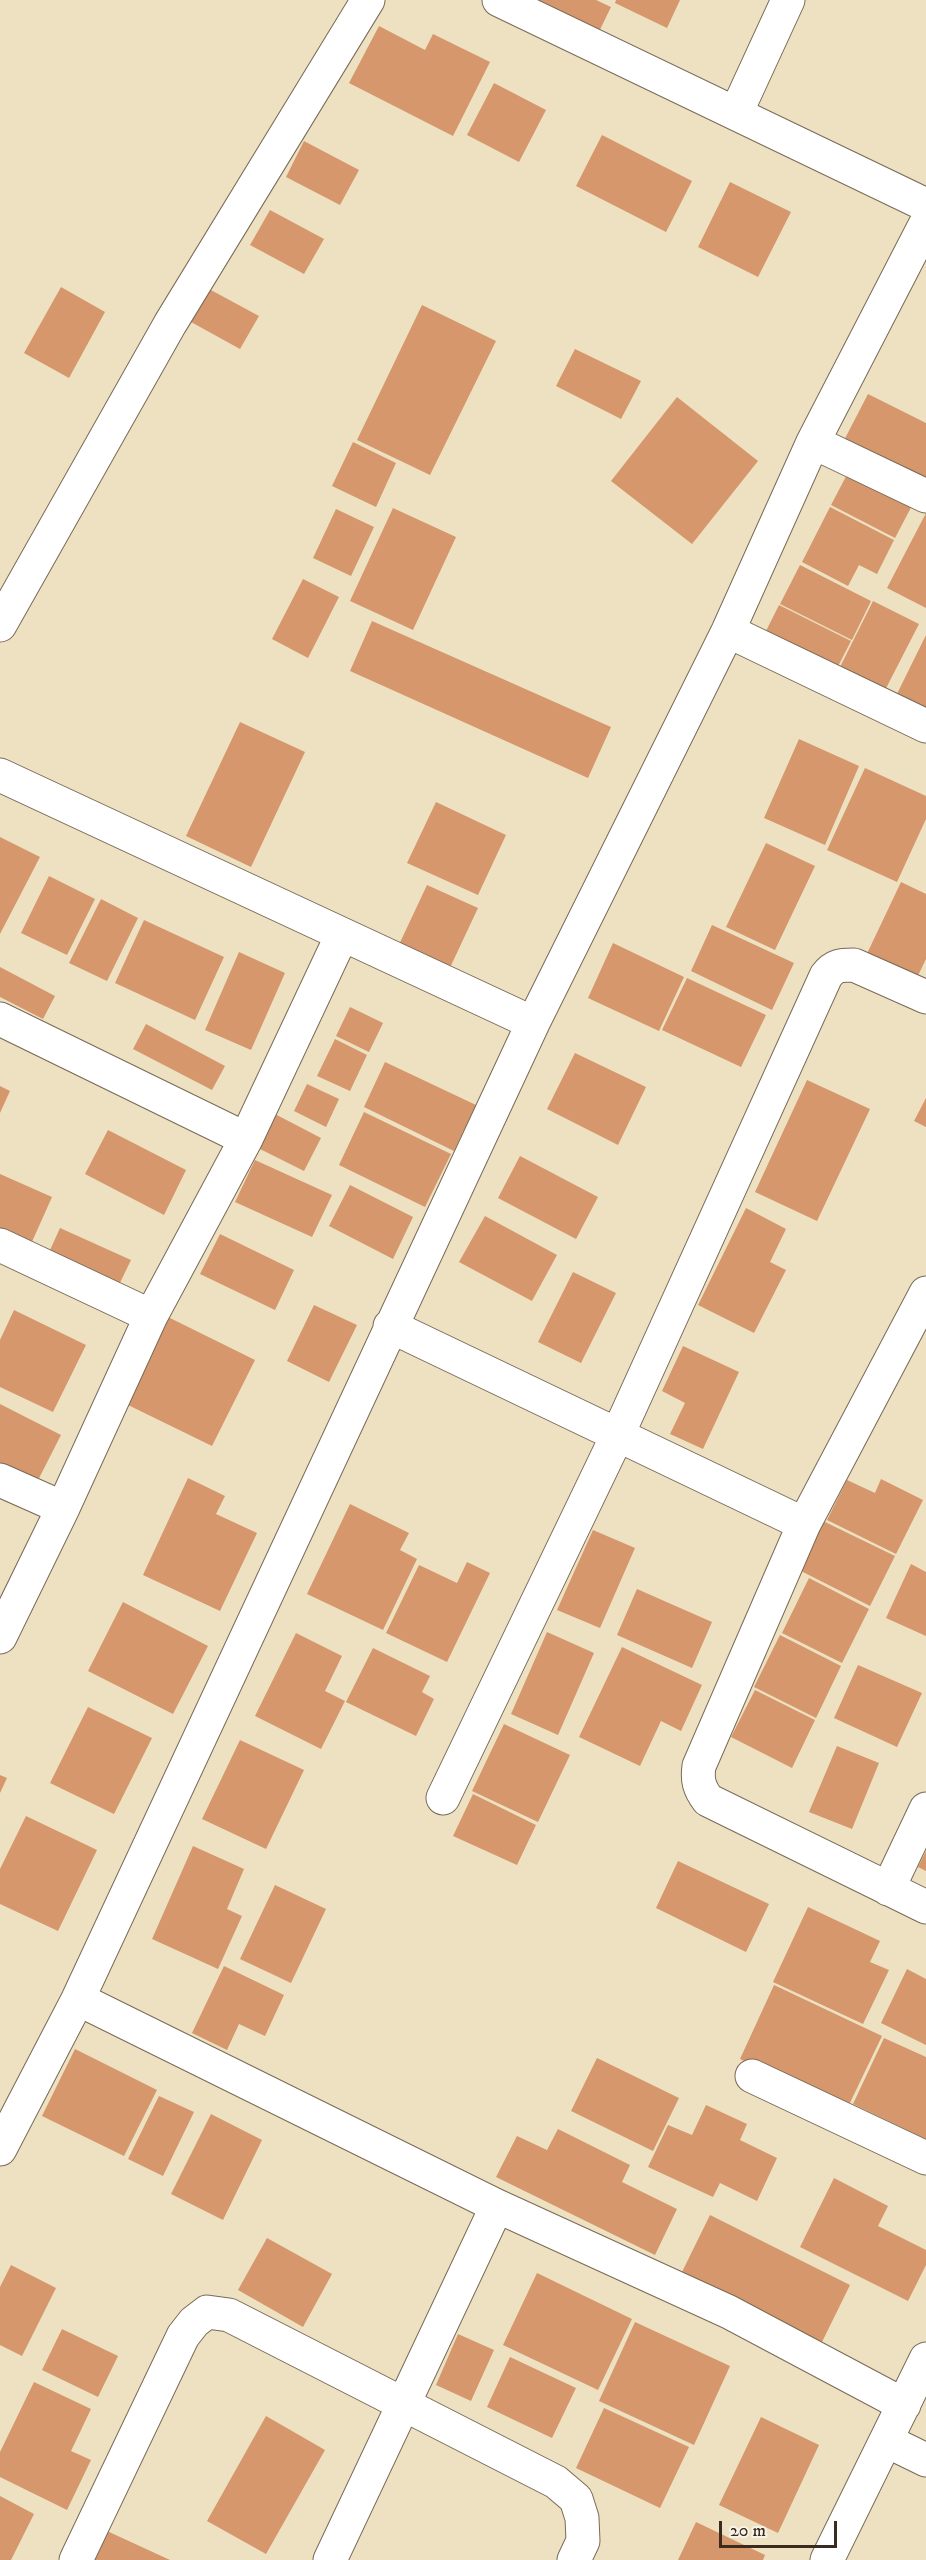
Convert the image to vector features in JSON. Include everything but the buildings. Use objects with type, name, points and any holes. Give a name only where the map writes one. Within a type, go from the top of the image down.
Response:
[{"type":"street","points":[[0,625],[170,324],[368,0]]},
{"type":"street","points":[[499,0],[926,205]]},
{"type":"street","points":[[736,113],[788,0]]},
{"type":"street","points":[[0,2149],[78,2000],[533,1023],[728,631],[813,442],[926,224]]},
{"type":"street","points":[[813,442],[926,496]]},
{"type":"street","points":[[728,631],[926,726]]},
{"type":"street","points":[[0,775],[533,1023]]},
{"type":"street","points":[[0,1637],[152,1316],[246,1139],[342,934]]},
{"type":"street","points":[[443,1798],[618,1434],[826,976],[832,968],[841,964],[854,965],[926,997]]},
{"type":"street","points":[[0,1019],[246,1139]]},
{"type":"street","points":[[0,1245],[152,1316]]},
{"type":"street","points":[[926,1293],[804,1524],[699,1766],[698,1779],[700,1790],[708,1800],[926,1907]]},
{"type":"street","points":[[390,1326],[804,1524]]},
{"type":"street","points":[[0,1480],[63,1508]]},
{"type":"street","points":[[888,1889],[926,1809]]},
{"type":"street","points":[[78,2000],[497,2206],[729,2312],[904,2405]]},
{"type":"street","points":[[752,2076],[926,2158]]},
{"type":"street","points":[[330,2560],[497,2206]]},
{"type":"street","points":[[76,2560],[183,2336],[194,2322],[207,2312],[229,2315],[556,2482],[576,2499],[582,2518],[583,2541],[574,2560]]},
{"type":"street","points":[[827,2560],[926,2359]]},
{"type":"street","points":[[887,2441],[926,2460]]}]
